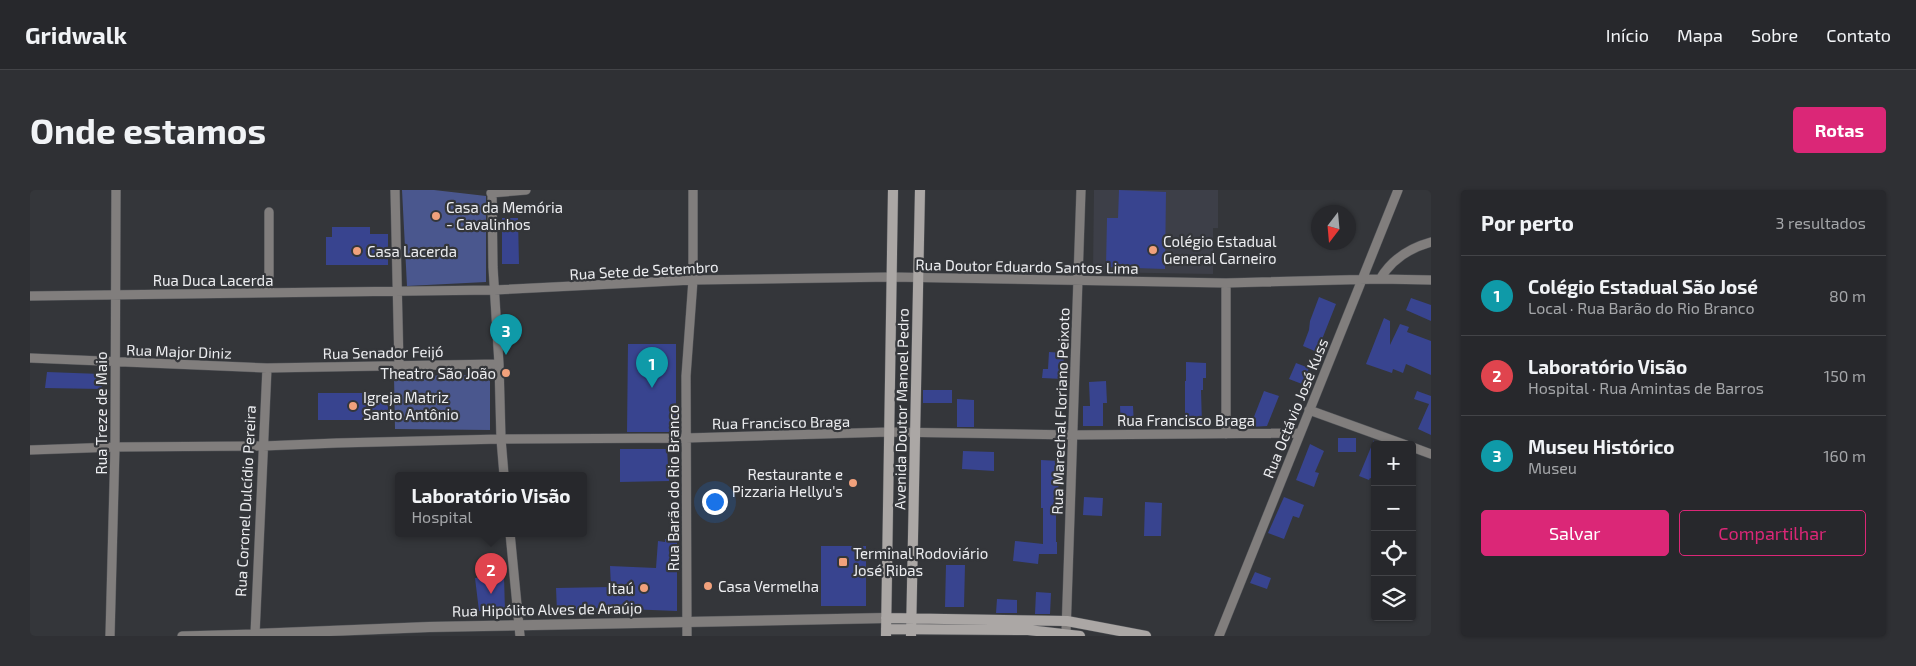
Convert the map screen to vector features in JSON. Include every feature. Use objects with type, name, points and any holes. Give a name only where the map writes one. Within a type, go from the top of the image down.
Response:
[{"type":"main road","name":"Avenida Doutor Manoel Pedro","points":[[886,627],[893,190]]},
{"type":"main road","name":"Avenida Doutor Manoel Pedro","points":[[911,632],[920,190]]},
{"type":"main road","name":"Rua Hipólito Alves de Araújo","points":[[886,627],[912,618],[1067,621],[1146,636]]},
{"type":"main road","points":[[886,627],[911,632],[1012,630],[1066,633],[1080,636]]},
{"type":"street","name":"Rua Treze de Maio","points":[[110,636],[115,447],[116,190]]},
{"type":"street","points":[[395,190],[399,365]]},
{"type":"street","points":[[504,472],[491,192],[526,190]]},
{"type":"street","name":"Rua Barão do Rio Branco","points":[[688,636],[686,376],[693,280],[693,190]]},
{"type":"street","name":"Rua Marechal Floriano Peixoto","points":[[1066,633],[1082,190]]},
{"type":"street","name":"Rua Octávio José Kuss","points":[[1218,636],[1398,190]]},
{"type":"street","points":[[269,212],[269,293]]},
{"type":"street","points":[[1380,279],[1388,266],[1413,247],[1431,242]]},
{"type":"street","name":"Rua Sete de Setembro","points":[[397,292],[494,290],[693,280],[892,277]]},
{"type":"street","name":"Rua Doutor Eduardo Santos Lima","points":[[892,277],[1226,283],[1361,279],[1431,280]]},
{"type":"street","points":[[1226,283],[1226,434]]},
{"type":"street","name":"Rua Duca Lacerda","points":[[30,296],[397,292]]},
{"type":"street","name":"Rua Major Diniz","points":[[30,358],[268,368]]},
{"type":"street","name":"Rua Senador Feijó","points":[[268,368],[499,364]]},
{"type":"street","name":"Rua Coronel Dulcídio Pereira","points":[[254,635],[268,368]]},
{"type":"street","points":[[1309,410],[1395,441]]},
{"type":"street","name":"Rua Francisco Braga","points":[[30,450],[501,439],[686,438],[889,432],[1073,435],[1300,433]]},
{"type":"street","points":[[1416,448],[1431,454]]},
{"type":"street","points":[[510,537],[520,636]]},
{"type":"street","name":"Rua Hipólito Alves de Araújo","points":[[182,636],[254,635],[429,627],[688,622],[886,627]]},
{"type":"shaded area","points":[[402,190],[434,190],[486,196],[486,282],[407,286]]},
{"type":"shaded area","name":"Colégio Estadual General Carneiro","points":[[1094,190],[1218,190],[1218,228],[1213,228],[1213,274],[1093,272]]},
{"type":"shaded area","points":[[490,375],[490,430],[395,429],[394,376]]},
{"type":"building","points":[[1119,190],[1166,192],[1165,269],[1106,267],[1107,218],[1118,218]]},
{"type":"building","points":[[502,218],[518,218],[519,264],[502,264]]},
{"type":"building","name":"Casa Lacerda","points":[[332,227],[370,227],[370,234],[388,234],[388,265],[326,265],[326,237],[332,237]]},
{"type":"building","points":[[1319,297],[1336,304],[1317,352],[1303,346]]},
{"type":"building","points":[[1411,298],[1431,305],[1431,321],[1406,310]]},
{"type":"building","points":[[1384,318],[1390,321],[1390,345],[1400,324],[1409,327],[1407,332],[1431,341],[1431,375],[1406,364],[1403,373],[1393,369],[1392,373],[1366,364]]},
{"type":"building","points":[[628,344],[676,344],[676,432],[627,432]]},
{"type":"building","points":[[1049,352],[1064,353],[1063,379],[1042,378],[1043,369],[1048,369]]},
{"type":"building","points":[[1186,362],[1206,363],[1206,378],[1203,378],[1203,390],[1201,390],[1202,425],[1185,425]]},
{"type":"building","points":[[1296,363],[1309,368],[1302,384],[1289,379]]},
{"type":"building","points":[[47,372],[101,374],[102,389],[45,388]]},
{"type":"building","points":[[1106,381],[1107,403],[1103,403],[1103,426],[1083,426],[1083,406],[1090,406],[1089,382]]},
{"type":"building","points":[[923,390],[952,390],[952,403],[923,403]]},
{"type":"building","points":[[1264,391],[1279,396],[1267,426],[1250,427]]},
{"type":"building","points":[[1417,391],[1431,396],[1431,435],[1418,429],[1429,404],[1414,399]]},
{"type":"building","name":"Igreja Matriz Santo Antônio","points":[[318,393],[388,393],[388,420],[318,420]]},
{"type":"building","points":[[957,399],[974,400],[974,427],[957,427]]},
{"type":"building","points":[[1120,406],[1133,406],[1134,426],[1121,427]]},
{"type":"building","points":[[1338,438],[1356,438],[1356,452],[1338,452]]},
{"type":"building","points":[[1310,444],[1324,451],[1315,472],[1319,473],[1314,487],[1296,480]]},
{"type":"building","points":[[1371,447],[1371,478],[1369,480],[1359,476]]},
{"type":"building","points":[[620,449],[667,449],[669,481],[620,482]]},
{"type":"building","points":[[963,451],[994,452],[994,471],[962,469]]},
{"type":"building","points":[[1041,460],[1059,461],[1058,509],[1056,509],[1057,554],[1039,554],[1038,564],[1013,561],[1015,541],[1043,544]]},
{"type":"building","points":[[1084,497],[1103,498],[1102,516],[1083,515]]},
{"type":"building","points":[[1284,497],[1304,505],[1299,518],[1293,516],[1284,539],[1268,533]]},
{"type":"building","points":[[1145,502],[1162,503],[1161,536],[1144,536]]},
{"type":"building","name":"Itaú","points":[[665,539],[677,539],[677,611],[601,608],[557,611],[556,588],[611,587],[610,566],[656,568],[658,541],[665,542]]},
{"type":"building","name":"Terminal Rodoviário José Ribas","points":[[821,546],[866,546],[866,606],[821,606]]},
{"type":"building","points":[[946,565],[965,565],[964,607],[945,607]]},
{"type":"building","points":[[1255,572],[1271,578],[1267,589],[1250,583]]},
{"type":"building","points":[[504,576],[505,611],[479,611],[475,578]]},
{"type":"building","points":[[1036,592],[1051,593],[1050,614],[1035,614]]},
{"type":"building","points":[[997,599],[1017,600],[1017,613],[996,613]]},
{"type":"place","name":"Casa da Memória - Cavalinhos","points":[[436,216]]},
{"type":"place","name":"Colégio Estadual General Carneiro","points":[[1153,250]]},
{"type":"place","name":"Casa Lacerda","points":[[357,251]]},
{"type":"place","name":"Museu Histórico","points":[[506,355]]},
{"type":"place","name":"Theatro São João","points":[[506,373]]},
{"type":"place","name":"Colégio Estadual São José","points":[[652,388]]},
{"type":"place","name":"Igreja Matriz Santo Antônio","points":[[353,406]]},
{"type":"place","name":"Restaurante e Pizzaria Hellyu's","points":[[853,483]]},
{"type":"place","name":"Terminal Rodoviário José Ribas","points":[[843,562]]},
{"type":"place","name":"Casa Vermelha","points":[[708,586]]},
{"type":"place","name":"Itaú","points":[[644,588]]},
{"type":"place","name":"Laboratório Visão","points":[[491,594]]}]
